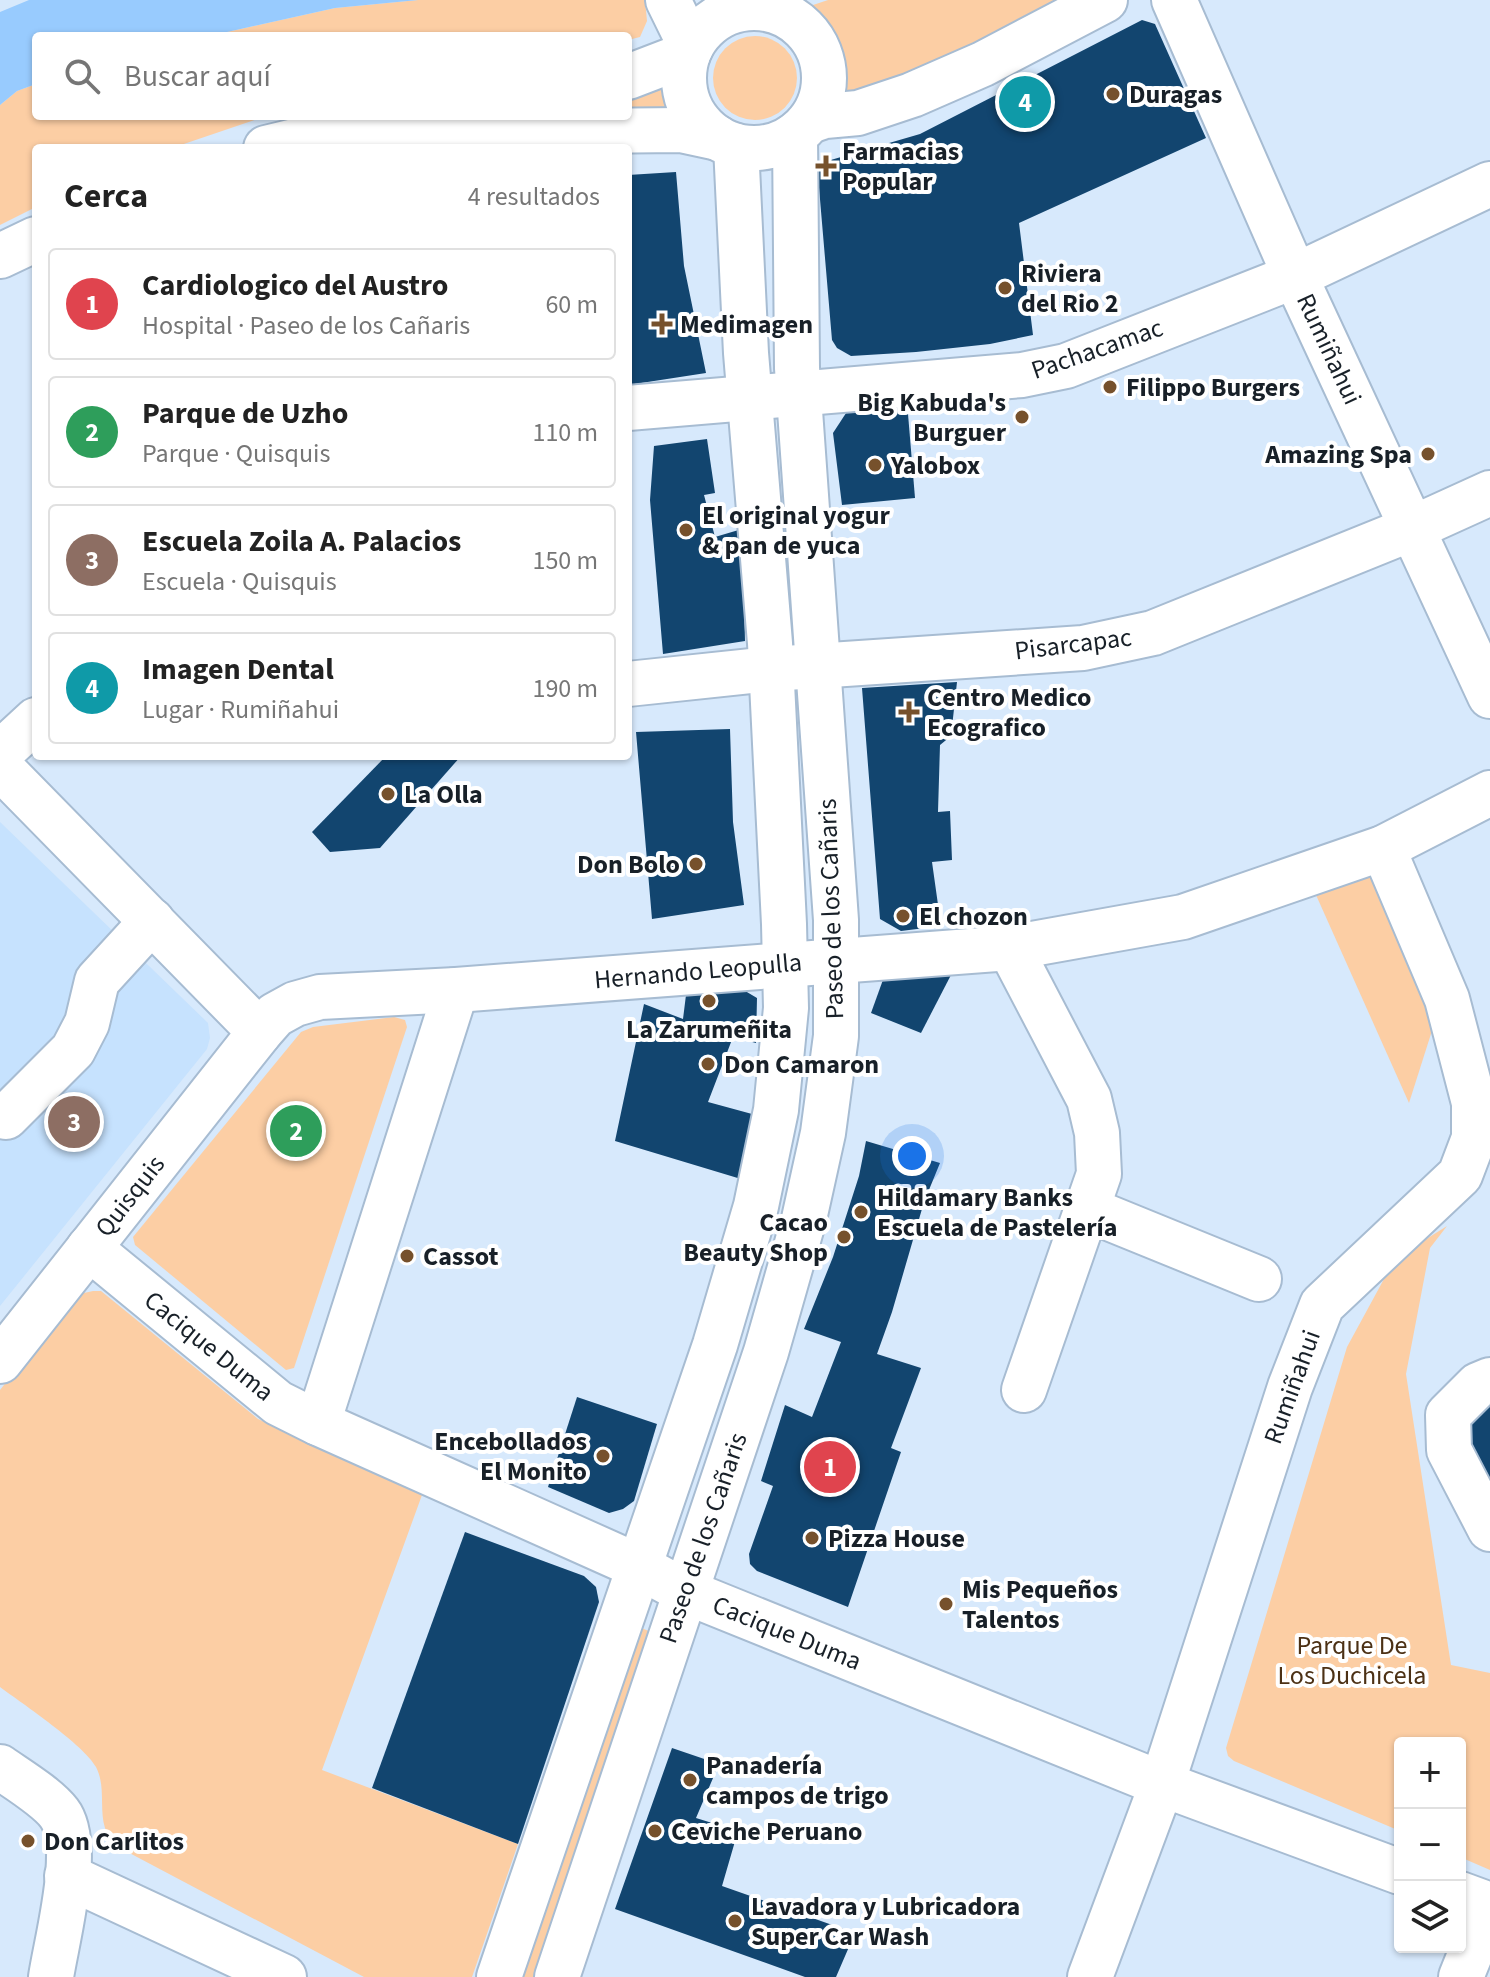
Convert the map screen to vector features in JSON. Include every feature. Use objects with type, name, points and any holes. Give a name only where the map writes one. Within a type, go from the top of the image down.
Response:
[{"type":"street","points":[[632,74],[682,31],[728,13],[828,0]]},
{"type":"street","points":[[983,64],[1038,0]]},
{"type":"street","points":[[283,144],[380,121],[485,132],[681,130],[756,148],[777,145],[825,116],[858,113],[912,95],[983,64],[1105,0]]},
{"type":"street","name":"Rumiñahui","points":[[1174,0],[1295,276],[1490,696]]},
{"type":"street","points":[[759,8],[798,23],[813,39],[823,67],[824,84],[822,98],[802,128]]},
{"type":"street","points":[[682,31],[687,101],[699,122],[727,142]]},
{"type":"street","name":"Paseo de los Cañaris","points":[[557,1977],[766,1352],[804,1219],[823,1133],[836,1036],[838,960],[798,393],[802,128]]},
{"type":"street","name":"Paseo de los Cañaris","points":[[499,1977],[715,1345],[756,1206],[776,1110],[786,1008],[786,965],[771,669],[751,396],[727,142]]},
{"type":"street","name":"Pachacamac","points":[[632,408],[1022,375],[1066,366],[1295,276],[1490,184]]},
{"type":"street","points":[[0,256],[32,241]]},
{"type":"street","name":"Pisarcapac","points":[[632,684],[771,669],[1083,648],[1153,633],[1413,528],[1490,493]]},
{"type":"street","points":[[0,753],[32,724]]},
{"type":"street","points":[[0,767],[260,1032]]},
{"type":"street","name":"Hernando Leopulla","points":[[260,1032],[275,1015],[295,1004],[320,997],[456,990],[1010,948],[1183,917],[1383,848],[1490,793]]},
{"type":"street","name":"Rumiñahui","points":[[1090,1977],[1162,1784],[1290,1387],[1322,1305],[1460,1175],[1474,1138],[1474,1103],[1447,999],[1383,848]]},
{"type":"street","points":[[6,1117],[73,1050],[87,1023],[97,981],[152,921]]},
{"type":"street","points":[[1010,948],[1089,1099],[1097,1133],[1099,1174],[1024,1390]]},
{"type":"street","points":[[318,1423],[456,990]]},
{"type":"street","name":"Quisquis","points":[[0,1361],[260,1032]]},
{"type":"street","points":[[1087,1209],[1259,1279]]},
{"type":"street","name":"Cacique Duma","points":[[89,1248],[278,1403],[318,1423],[640,1567],[684,1591],[1162,1784],[1394,1870]]},
{"type":"street","points":[[1490,1380],[1478,1385],[1448,1415],[1449,1450],[1490,1529]]},
{"type":"street","points":[[0,1767],[58,1811],[68,1829],[69,1863],[51,1977]]},
{"type":"street","points":[[69,1863],[284,1977]]},
{"type":"street","points":[[1461,1977],[1490,1905],[1466,1896]]},
{"type":"shaded area","points":[[0,822],[208,1023],[210,1038],[207,1049],[0,1306]]},
{"type":"green space","points":[[418,0],[645,0],[647,21],[640,37],[632,39],[632,32],[227,32],[335,8]]},
{"type":"green space","points":[[828,0],[1105,0],[983,64],[822,98],[823,72],[817,49],[804,30],[783,15]]},
{"type":"green space","points":[[747,36],[763,36],[779,43],[790,54],[797,78],[794,94],[785,108],[763,120],[747,120],[731,113],[720,102],[713,86],[713,70],[720,54],[731,43]]},
{"type":"green space","points":[[674,79],[673,90],[682,110],[632,116],[632,85]]},
{"type":"green space","points":[[32,85],[32,120],[254,120],[184,144],[32,144],[32,209],[0,225],[0,105],[17,91]]},
{"type":"green space","points":[[1369,871],[1437,1015],[1409,1103],[1312,886]]},
{"type":"green space","points":[[394,1017],[405,1020],[407,1027],[294,1368],[286,1370],[135,1245],[133,1237],[301,1032],[313,1027]]},
{"type":"green space","name":"Parque De Los Duchicela","points":[[1447,1226],[1430,1248],[1406,1374],[1451,1665],[1490,1673],[1490,1870],[1466,1860],[1466,1737],[1394,1737],[1394,1828],[1234,1761],[1228,1756],[1226,1748],[1347,1347],[1384,1279],[1412,1248]]},
{"type":"green space","points":[[101,1291],[258,1419],[422,1495],[322,1770],[518,1844],[472,1977],[364,1977],[120,1848],[105,1828],[101,1782],[96,1767],[52,1725],[0,1687],[0,1390],[75,1295]]},
{"type":"green space","points":[[622,1620],[668,1639],[557,1977],[499,1977]]},
{"type":"water","points":[[29,0],[418,0],[335,8],[227,32],[32,32],[32,85],[17,91],[0,105],[0,12]]},
{"type":"building","points":[[1142,20],[1155,24],[1206,138],[1019,223],[1033,335],[990,344],[916,352],[851,356],[837,348],[832,340],[817,164],[920,134]]},
{"type":"building","name":"Medimagen","points":[[676,172],[684,266],[706,373],[632,384],[632,175]]},
{"type":"building","name":"Yalobox","points":[[907,402],[915,498],[842,505],[833,433],[850,407]]},
{"type":"building","points":[[707,439],[715,493],[704,495],[715,537],[742,529],[745,641],[663,654],[650,500],[654,446]]},
{"type":"building","points":[[957,682],[951,736],[940,745],[938,812],[950,811],[952,860],[932,862],[941,926],[901,931],[880,919],[862,688]]},
{"type":"building","points":[[730,729],[733,822],[744,905],[652,919],[636,732]]},
{"type":"building","name":"La Olla","points":[[382,760],[457,760],[380,848],[330,852],[312,832]]},
{"type":"building","points":[[952,973],[921,1033],[871,1013],[884,977]]},
{"type":"building","points":[[735,985],[757,998],[756,1043],[733,1037],[708,1102],[752,1114],[741,1179],[615,1141],[644,1004],[683,1019],[687,987]]},
{"type":"building","points":[[866,1141],[940,1163],[924,1202],[877,1354],[921,1368],[891,1448],[901,1452],[848,1607],[757,1571],[750,1564],[749,1554],[773,1486],[761,1481],[785,1405],[812,1417],[841,1342],[804,1329],[833,1257],[859,1176]]},
{"type":"building","name":"Encebollados El Monito","points":[[577,1397],[657,1424],[634,1501],[623,1509],[609,1513],[548,1487]]},
{"type":"building","points":[[1490,1404],[1490,1486],[1457,1421]]},
{"type":"building","points":[[465,1532],[584,1576],[596,1587],[599,1602],[518,1844],[372,1788]]},
{"type":"building","name":"Lavadora y Lubricadora Super Car Wash","points":[[672,1748],[719,1764],[696,1818],[738,1831],[722,1886],[855,1933],[836,1977],[805,1977],[615,1909]]},
{"type":"place","name":"Duragas","points":[[1113,94]]},
{"type":"place","name":"Imagen Dental","points":[[1025,102]]},
{"type":"place","name":"Farmacias Popular","points":[[826,166]]},
{"type":"place","name":"Riviera del Rio 2","points":[[1005,288]]},
{"type":"place","name":"Medimagen","points":[[662,324]]},
{"type":"place","name":"Filippo Burgers","points":[[1110,387]]},
{"type":"place","name":"Big Kabuda's Burguer","points":[[1022,417]]},
{"type":"place","name":"Amazing Spa","points":[[1428,454]]},
{"type":"place","name":"Yalobox","points":[[875,465]]},
{"type":"place","name":"El original yogur & pan de yuca","points":[[686,530]]},
{"type":"place","name":"Centro Medico Ecografico","points":[[909,712]]},
{"type":"place","name":"La Olla","points":[[388,794]]},
{"type":"place","name":"Don Bolo","points":[[696,864]]},
{"type":"place","name":"El chozon","points":[[903,916]]},
{"type":"place","name":"La Zarumeñita","points":[[709,1001]]},
{"type":"place","name":"Don Camaron","points":[[708,1064]]},
{"type":"place","name":"Escuela Zoila A. Palacios","points":[[74,1122]]},
{"type":"place","name":"Parque de Uzho","points":[[296,1131]]},
{"type":"place","name":"Hildamary Banks Escuela de Pastelería","points":[[861,1212]]},
{"type":"place","name":"Cacao Beauty Shop","points":[[844,1237]]},
{"type":"place","name":"Cassot","points":[[407,1256]]},
{"type":"place","name":"Encebollados El Monito","points":[[603,1456]]},
{"type":"place","name":"Cardiologico del Austro","points":[[830,1467]]},
{"type":"place","name":"Pizza House","points":[[812,1538]]},
{"type":"place","name":"Mis Pequeños Talentos","points":[[946,1604]]},
{"type":"place","name":"Panadería campos de trigo","points":[[690,1780]]},
{"type":"place","name":"Ceviche Peruano","points":[[655,1831]]},
{"type":"place","name":"Don Carlitos","points":[[28,1841]]},
{"type":"place","name":"Lavadora y Lubricadora Super Car Wash","points":[[735,1921]]}]
